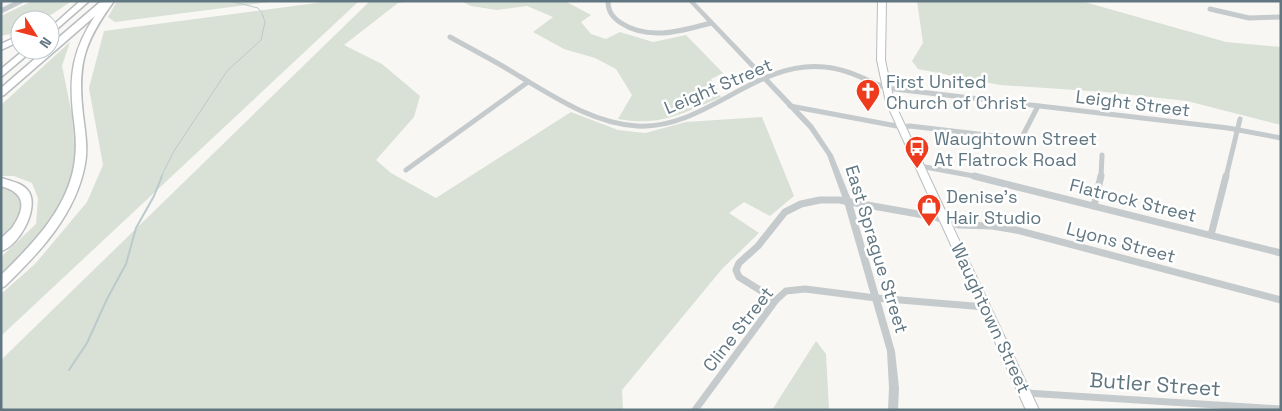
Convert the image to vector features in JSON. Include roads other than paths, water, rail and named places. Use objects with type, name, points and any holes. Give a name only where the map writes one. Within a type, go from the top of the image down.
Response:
[{"type":"highway","points":[[60,14],[80,1]]},
{"type":"highway","points":[[60,23],[85,1]]},
{"type":"highway","points":[[60,41],[106,1]]},
{"type":"highway","points":[[1,283],[46,234],[73,188],[82,153],[75,82],[78,55],[90,28],[110,1]]},
{"type":"highway","points":[[1,74],[17,60]]},
{"type":"highway","points":[[1,93],[39,60]]},
{"type":"highway","points":[[1,182],[13,185],[22,192],[26,198],[28,209],[21,225],[1,247]]},
{"type":"main road","name":"Waughtown Street","points":[[882,1],[881,60],[886,88],[902,127],[1033,410]]},
{"type":"street","points":[[1,11],[21,1]]},
{"type":"street","points":[[608,1],[608,9],[614,18],[627,27],[642,32],[662,34],[712,23]]},
{"type":"street","name":"East Sprague Street","points":[[691,1],[811,127],[830,155],[848,202],[890,351],[894,388],[893,410]]},
{"type":"street","points":[[1210,9],[1249,18],[1281,17]]},
{"type":"street","name":"Leight Street","points":[[450,38],[552,97],[590,115],[614,123],[638,126],[655,126],[707,109],[752,82],[818,66],[835,68],[886,88],[1238,130],[1281,138]]},
{"type":"street","points":[[406,170],[528,82]]},
{"type":"street","points":[[790,106],[902,127],[910,126],[1021,139],[1038,106]]},
{"type":"street","points":[[1211,235],[1240,119]]},
{"type":"street","points":[[1094,206],[1100,180],[1102,155]]},
{"type":"street","name":"Flatrock Street","points":[[920,166],[976,176],[1281,252]]},
{"type":"street","name":"Lyons Street","points":[[776,300],[739,277],[736,270],[740,263],[758,246],[780,217],[790,209],[805,202],[820,200],[848,202],[936,217],[958,225],[992,226],[1016,230],[1281,300]]},
{"type":"street","name":"Cline Street","points":[[695,410],[780,294],[793,289],[876,298],[985,306]]},
{"type":"street","name":"Butler Street","points":[[1026,393],[1281,409]]},
{"type":"waterway","points":[[161,177],[174,151],[227,71],[261,40],[265,22],[262,13],[258,8],[230,1]]},
{"type":"waterway","points":[[69,370],[87,343],[107,299],[126,264],[136,228],[154,196],[162,176]]},
{"type":"place","name":"First United Church of Christ","points":[[868,112]]},
{"type":"place","name":"Waughtown Street At Flatrock Road","points":[[917,169]]},
{"type":"place","name":"Denise's Hair Studio","points":[[929,227]]}]
